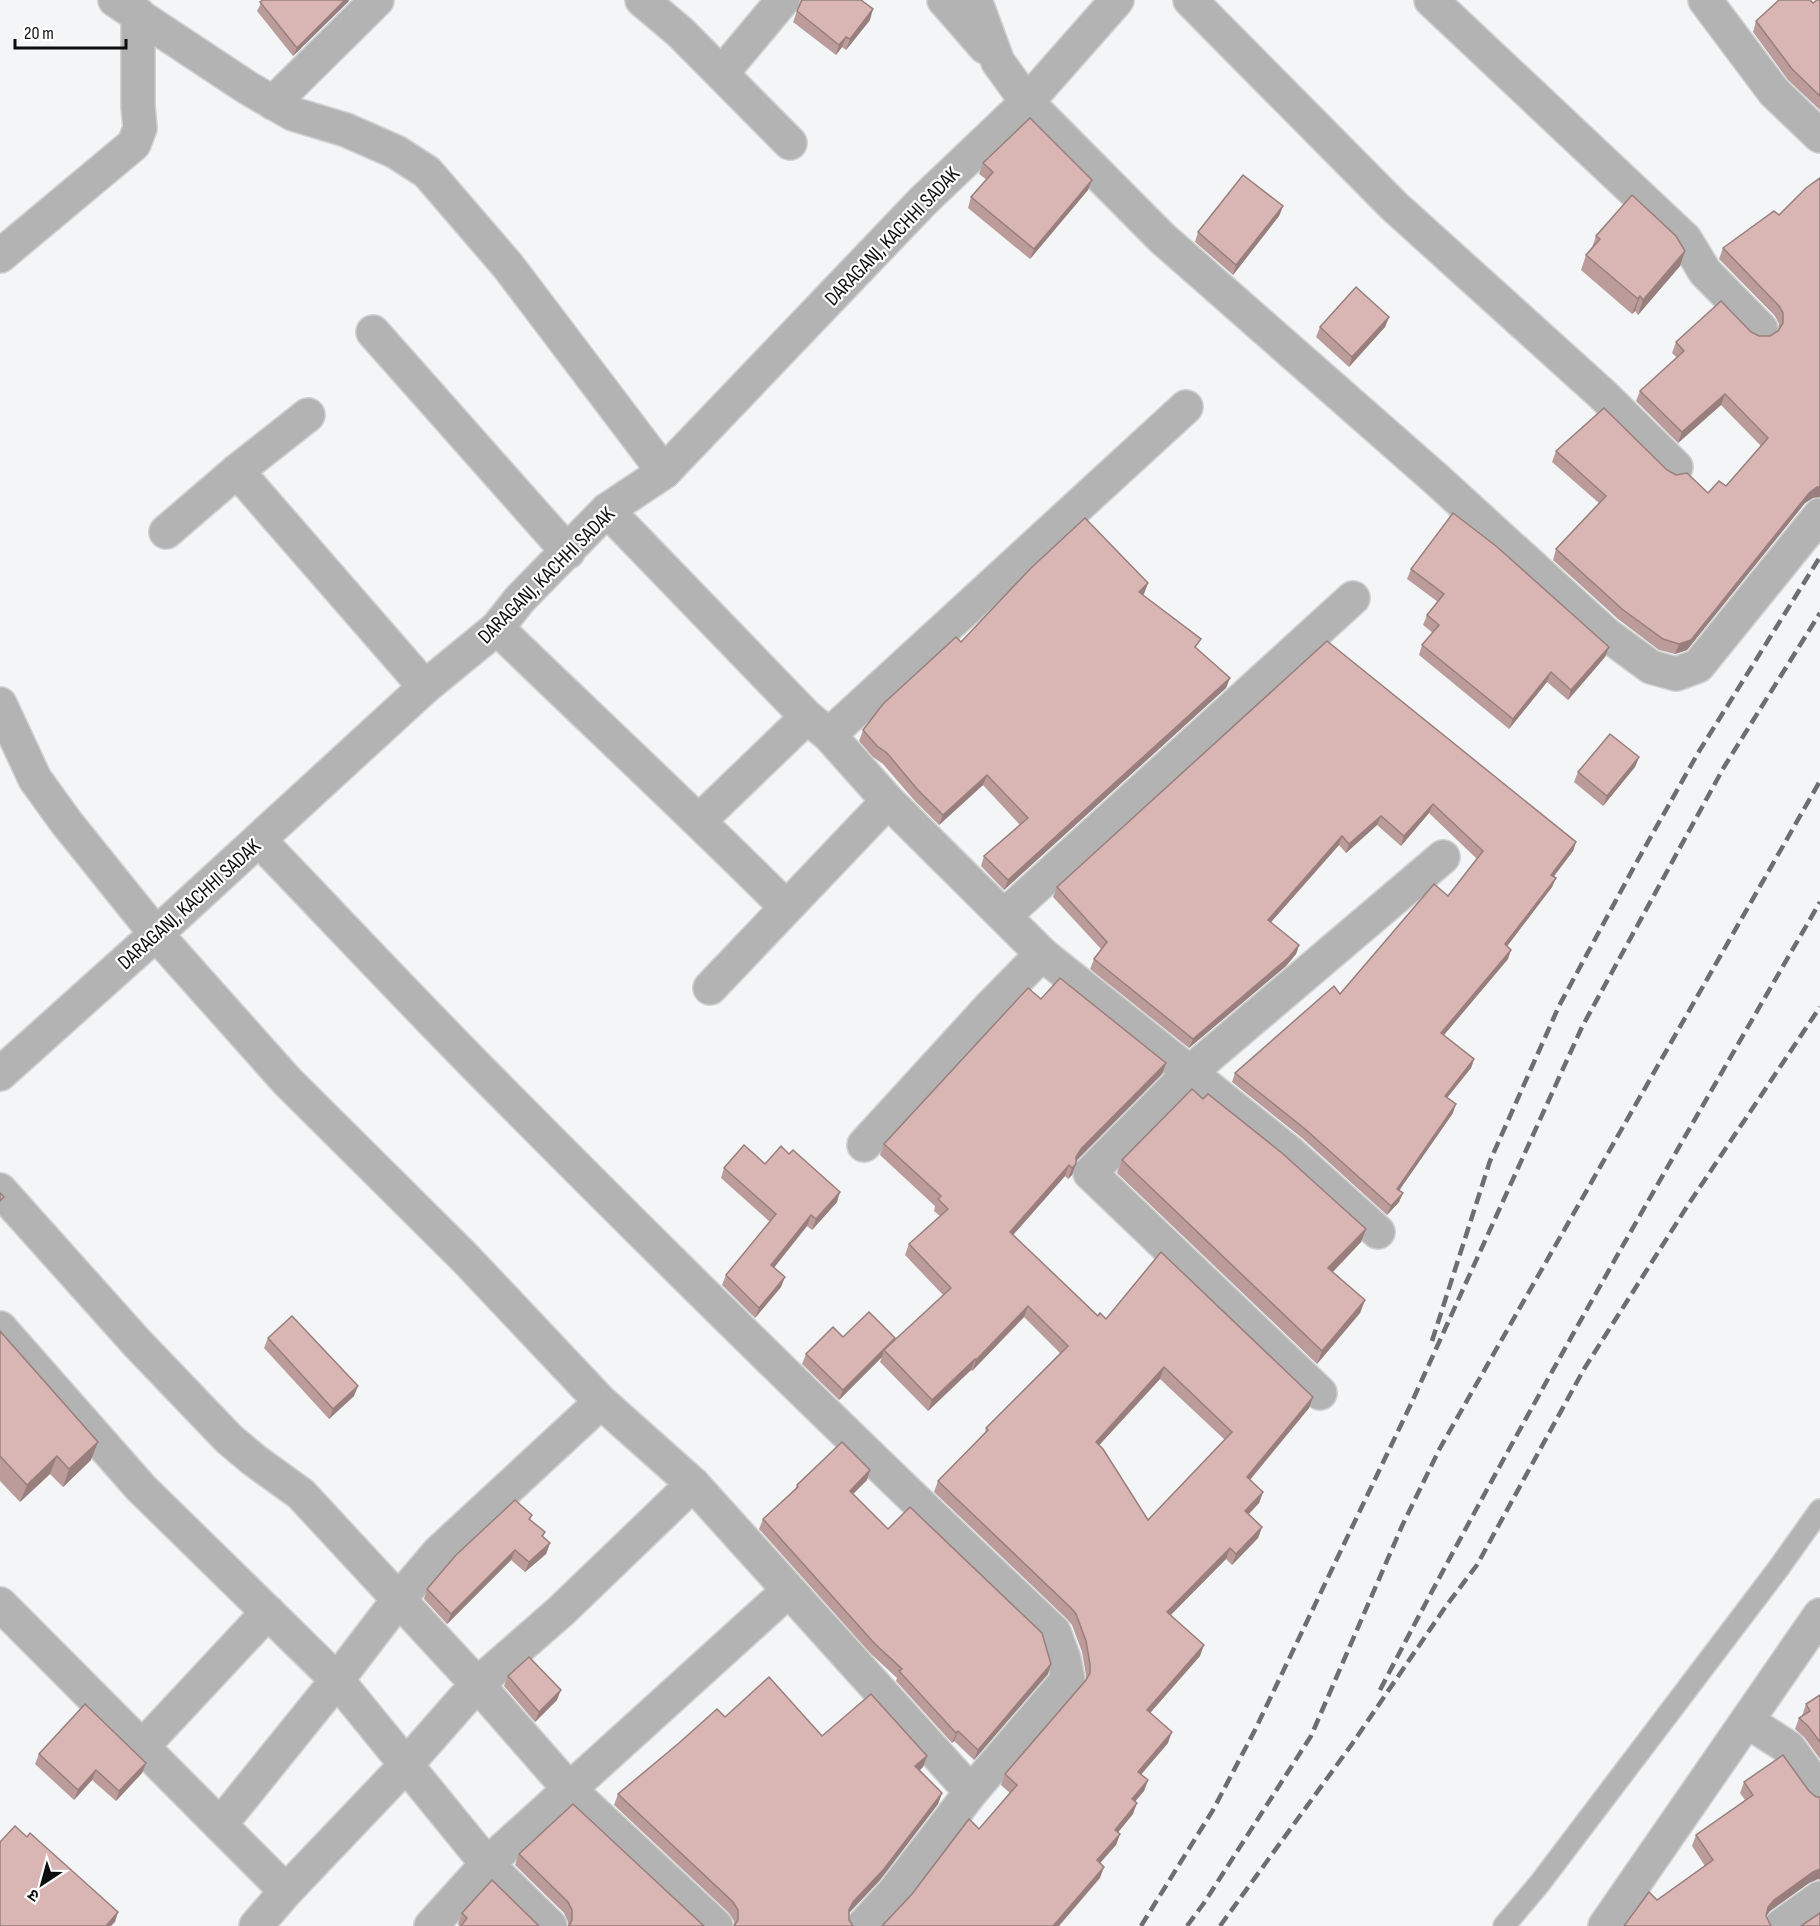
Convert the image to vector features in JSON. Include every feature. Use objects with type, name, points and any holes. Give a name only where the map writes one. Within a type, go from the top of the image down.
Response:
[{"type":"street","points":[[273,103],[377,0]]},
{"type":"street","points":[[642,0],[680,32],[790,143]]},
{"type":"street","points":[[722,73],[783,0]]},
{"type":"street","points":[[944,0],[998,62],[1028,102],[1162,238],[1435,478],[1606,634],[1651,667],[1676,674],[1698,666],[1820,514]]},
{"type":"street","points":[[975,0],[998,62]]},
{"type":"street","name":"DARAGANJ, KACHHI SADAK","points":[[0,1074],[425,687],[497,628],[520,600],[607,510],[664,472],[923,201],[1028,102],[1117,0]]},
{"type":"street","points":[[1190,0],[1394,206],[1603,395],[1676,467]]},
{"type":"street","points":[[1431,0],[1685,238],[1705,272],[1761,329]]},
{"type":"street","points":[[1705,0],[1774,92],[1820,136]]},
{"type":"street","points":[[126,7],[273,103],[293,114],[356,134],[396,152],[426,172],[508,266],[664,472]]},
{"type":"street","points":[[0,256],[134,144],[140,128],[126,7]]},
{"type":"street","points":[[373,332],[568,552]]},
{"type":"street","points":[[700,820],[818,726],[1186,408]]},
{"type":"street","points":[[166,532],[237,471],[308,415]]},
{"type":"street","points":[[237,471],[425,687]]},
{"type":"street","points":[[607,510],[888,801],[1042,954],[1289,1152],[1378,1232]]},
{"type":"street","points":[[1004,916],[1353,598]]},
{"type":"street","points":[[497,628],[631,758],[700,820],[786,907]]},
{"type":"street","points":[[0,704],[35,779],[66,822],[156,934],[287,1081],[465,1258],[601,1402],[693,1484],[971,1792]]},
{"type":"street","points":[[710,988],[888,801]]},
{"type":"street","points":[[259,840],[606,1196],[892,1479],[1054,1632],[1064,1659],[1068,1679],[971,1792],[894,1892],[863,1926]]},
{"type":"street","points":[[1320,1393],[1090,1173],[1189,1073],[1443,856]]},
{"type":"street","points":[[864,1145],[991,1006],[1042,954]]},
{"type":"street","points":[[0,1190],[137,1343],[230,1439],[254,1460],[301,1494],[478,1685],[570,1790],[716,1926]]},
{"type":"street","points":[[0,1328],[141,1488],[338,1680],[487,1864],[550,1926]]},
{"type":"street","points":[[219,1825],[439,1552],[601,1402]]},
{"type":"street","points":[[256,1926],[478,1685],[561,1611],[693,1484]]},
{"type":"street","points":[[431,1926],[487,1864],[788,1591]]},
{"type":"street","points":[[1,1609],[286,1891]]},
{"type":"street","points":[[142,1747],[268,1612]]},
{"type":"street","points":[[1605,1926],[1820,1615]]},
{"type":"street","points":[[1747,1721],[1789,1748],[1820,1791]]},
{"type":"street","points":[[1781,1926],[1820,1898]]},
{"type":"lane","points":[[1504,1926],[1540,1883],[1779,1569],[1820,1510]]},
{"type":"building","points":[[263,0],[345,0],[297,48],[260,2]]},
{"type":"building","points":[[802,0],[861,0],[873,9],[850,39],[846,37],[839,45],[797,11]]},
{"type":"building","points":[[1779,0],[1810,0],[1813,3],[1820,0],[1820,96],[1792,69],[1756,21]]},
{"type":"building","points":[[1030,118],[1092,180],[1034,249],[971,197],[993,172],[983,163]]},
{"type":"building","points":[[1243,175],[1283,206],[1236,265],[1198,232]]},
{"type":"building","points":[[1820,178],[1820,487],[1809,493],[1691,640],[1679,644],[1663,639],[1622,609],[1556,549],[1606,496],[1556,451],[1604,408],[1667,470],[1676,475],[1687,473],[1708,493],[1719,481],[1726,486],[1768,438],[1725,394],[1682,432],[1640,391],[1684,351],[1676,342],[1721,301],[1751,332],[1759,336],[1770,336],[1778,331],[1783,323],[1783,313],[1779,306],[1723,248],[1774,211],[1779,215],[1806,188]]},
{"type":"building","points":[[1632,195],[1676,236],[1685,251],[1643,300],[1640,296],[1638,299],[1586,255],[1600,239],[1596,236]]},
{"type":"building","points":[[1356,287],[1389,317],[1352,357],[1320,327]]},
{"type":"building","points":[[1453,513],[1496,546],[1609,647],[1571,690],[1551,672],[1513,719],[1422,645],[1439,625],[1427,615],[1444,594],[1411,569]]},
{"type":"building","points":[[1085,518],[1148,583],[1139,592],[1201,639],[1195,647],[1230,678],[1008,880],[984,856],[1028,818],[987,775],[943,815],[863,730],[883,704],[956,637],[961,642],[1030,569]]},
{"type":"building","points":[[1327,641],[1576,842],[1551,875],[1556,878],[1505,944],[1511,950],[1441,1033],[1474,1059],[1445,1096],[1456,1104],[1397,1189],[1403,1193],[1391,1206],[1305,1129],[1235,1073],[1334,986],[1340,994],[1434,884],[1448,896],[1483,851],[1433,804],[1404,836],[1381,816],[1349,844],[1342,836],[1268,920],[1299,945],[1289,957],[1193,1039],[1094,959],[1107,942],[1057,887]]},
{"type":"building","points":[[1610,734],[1639,757],[1607,796],[1578,772]]},
{"type":"building","points":[[1060,978],[1166,1063],[1081,1149],[1076,1157],[1076,1164],[1072,1168],[1069,1165],[1010,1232],[1098,1316],[1100,1313],[1106,1319],[1161,1252],[1313,1397],[1247,1477],[1263,1492],[1245,1511],[1262,1527],[1236,1554],[1230,1548],[1167,1612],[1204,1645],[1147,1710],[1172,1732],[1138,1772],[1148,1780],[1132,1799],[1137,1803],[1115,1830],[1120,1834],[1097,1860],[1104,1867],[1053,1926],[882,1926],[912,1894],[969,1819],[979,1829],[1017,1785],[1005,1774],[1090,1673],[1086,1641],[1076,1614],[938,1481],[988,1430],[986,1428],[1068,1346],[1028,1306],[976,1360],[932,1400],[884,1350],[951,1288],[909,1244],[948,1209],[938,1199],[941,1196],[884,1144],[1028,988],[1041,999]],"holes":[[[1164,1367],[1232,1432],[1148,1520],[1103,1449],[1096,1442]]]},
{"type":"building","points":[[1192,1089],[1203,1099],[1208,1094],[1282,1153],[1366,1229],[1328,1268],[1365,1300],[1322,1351],[1122,1160]]},
{"type":"building","points":[[744,1145],[765,1164],[781,1146],[789,1154],[793,1150],[840,1192],[816,1219],[811,1215],[771,1265],[785,1277],[759,1308],[726,1275],[776,1214],[724,1168]]},
{"type":"building","points":[[869,1312],[895,1338],[843,1390],[806,1354],[833,1327],[843,1337]]},
{"type":"building","points":[[292,1316],[358,1386],[333,1409],[268,1338]]},
{"type":"building","points":[[0,1331],[98,1442],[69,1469],[57,1456],[27,1485],[0,1456]]},
{"type":"building","points":[[842,1442],[870,1470],[850,1491],[888,1529],[910,1507],[1042,1633],[1051,1664],[978,1750],[958,1731],[956,1733],[899,1671],[902,1669],[875,1644],[763,1519]]},
{"type":"building","points":[[515,1500],[532,1515],[529,1519],[545,1532],[542,1536],[550,1543],[529,1562],[515,1550],[451,1614],[427,1589],[456,1555]]},
{"type":"building","points":[[529,1657],[561,1690],[539,1712],[508,1676]]},
{"type":"building","points":[[769,1677],[822,1736],[871,1694],[927,1756],[915,1766],[942,1793],[884,1869],[853,1902],[849,1910],[849,1920],[853,1926],[734,1926],[738,1920],[738,1910],[733,1902],[618,1794],[717,1709],[725,1717]]},
{"type":"building","points":[[1820,1695],[1820,1742],[1799,1718],[1810,1711],[1806,1704]]},
{"type":"building","points":[[85,1704],[146,1763],[119,1791],[96,1770],[78,1790],[39,1754]]},
{"type":"building","points":[[1783,1755],[1809,1791],[1816,1797],[1820,1797],[1820,1869],[1774,1900],[1768,1907],[1766,1916],[1771,1926],[1624,1926],[1649,1892],[1657,1900],[1713,1860],[1696,1835],[1753,1795],[1744,1782]]},
{"type":"building","points":[[573,1804],[704,1926],[569,1926],[572,1920],[572,1910],[568,1902],[519,1854]]},
{"type":"building","points":[[15,1826],[27,1837],[30,1833],[118,1912],[106,1926],[0,1926],[0,1842]]},
{"type":"building","points":[[492,1880],[539,1926],[461,1926],[467,1918],[462,1913]]},
{"type":"building","points":[[1820,1913],[1820,1926],[1801,1926]]},
{"type":"railway","points":[[1432,1341],[1490,1161],[1559,1006],[1698,753],[1820,557]]},
{"type":"railway","points":[[1141,1926],[1213,1810],[1255,1730],[1411,1404],[1582,1027],[1724,767],[1820,613]]},
{"type":"railway","points":[[1187,1926],[1311,1736],[1402,1526],[1440,1448],[1820,781]]},
{"type":"railway","points":[[1380,1690],[1541,1392],[1820,902]]},
{"type":"railway","points":[[1220,1926],[1352,1744],[1446,1606],[1477,1565],[1584,1369],[1688,1205],[1820,1007]]}]
